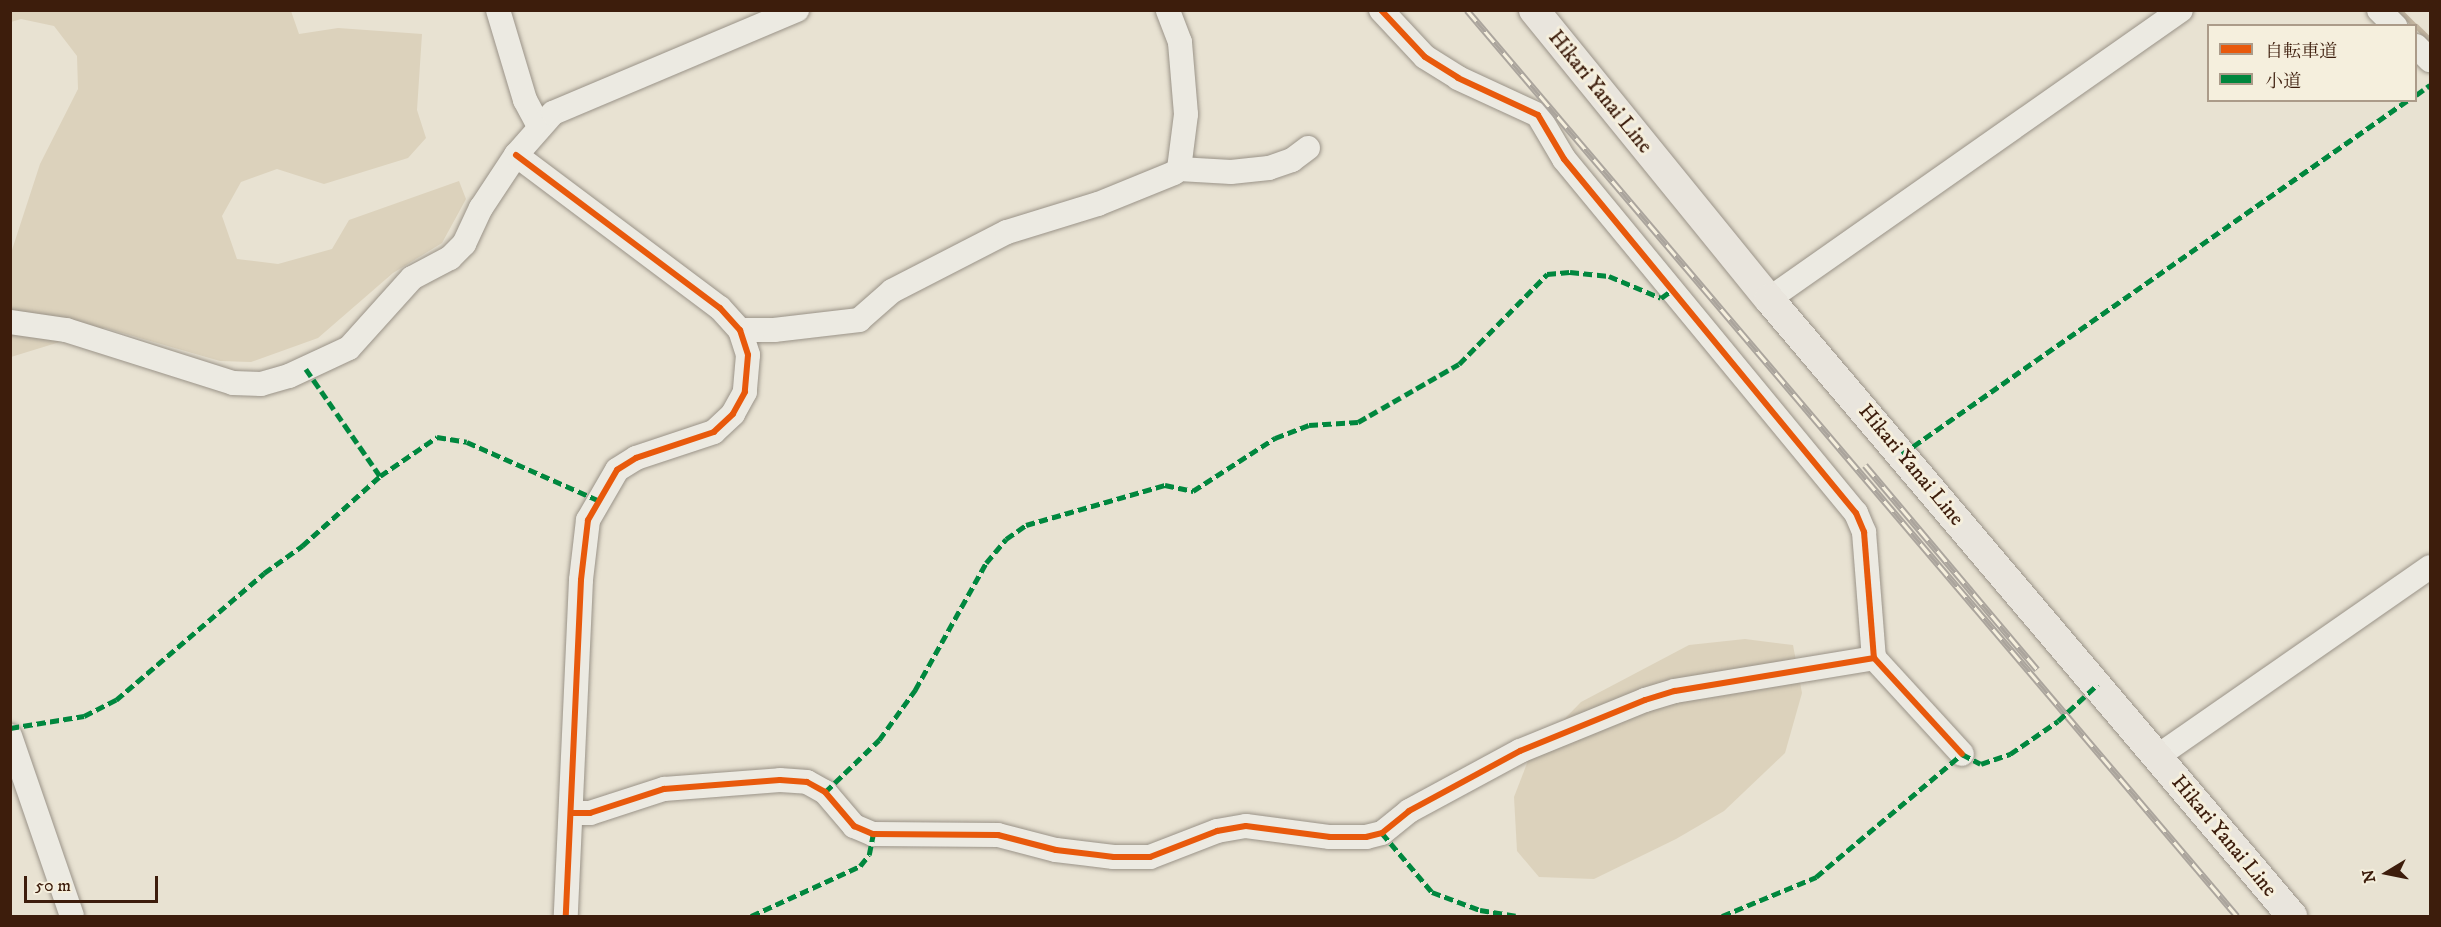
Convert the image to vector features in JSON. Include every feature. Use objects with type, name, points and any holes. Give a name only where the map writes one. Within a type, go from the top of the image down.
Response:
[{"type":"main road","name":"Hikari Yanai Line","points":[[1534,10],[1769,299],[2292,916]]},
{"type":"street","points":[[498,10],[525,100],[539,126]]},
{"type":"street","points":[[10,322],[76,333],[232,383],[261,384],[289,376],[349,348],[412,278],[450,258],[464,244],[481,208],[516,155],[539,126],[553,113],[797,10]]},
{"type":"street","points":[[1168,10],[1184,65],[1186,114],[1179,169]]},
{"type":"street","points":[[1381,10],[1425,57],[1458,78],[1538,115],[1564,159],[1856,513],[1864,532],[1874,658],[1962,754]]},
{"type":"street","points":[[1769,299],[2181,10]]},
{"type":"street","points":[[2379,10],[2393,24]]},
{"type":"street","points":[[2417,48],[2430,60]]},
{"type":"street","points":[[740,330],[774,330],[859,320],[892,291],[1007,232],[1098,204],[1179,169],[1231,172],[1269,168],[1292,160],[1308,148]]},
{"type":"street","points":[[516,155],[720,308],[740,330],[748,355],[749,374],[746,392],[733,414],[714,432],[636,458],[617,470],[588,520],[580,580],[566,916]]},
{"type":"street","points":[[2158,756],[2430,567]]},
{"type":"street","points":[[571,813],[590,813],[664,789],[780,780],[807,782],[825,792],[854,826],[873,834],[998,835],[1056,850],[1114,857],[1150,857],[1217,831],[1246,826],[1330,837],[1366,837],[1382,833],[1409,811],[1520,751],[1646,700],[1675,691],[1874,658]]},
{"type":"street","points":[[10,736],[72,916]]},
{"type":"shaded area","points":[[11,11],[291,11],[299,34],[338,28],[422,34],[417,110],[426,138],[408,158],[324,184],[277,169],[241,182],[222,216],[237,259],[278,264],[332,249],[349,220],[459,181],[466,199],[442,243],[393,273],[318,338],[251,362],[220,361],[105,328],[11,357],[10,256],[40,164],[78,89],[77,56],[54,26],[21,19],[11,22]]},
{"type":"shaded area","points":[[1745,639],[1793,645],[1802,693],[1785,753],[1724,811],[1676,839],[1594,879],[1539,877],[1517,851],[1514,797],[1531,753],[1581,702],[1689,645]]},
{"type":"waterway","points":[[2399,10],[2413,24]]},
{"type":"waterway","points":[[2417,27],[2430,40]]},
{"type":"railway","points":[[1467,10],[2237,916]]},
{"type":"railway","points":[[1865,465],[2037,669]]},
{"type":"marked path","points":[[2417,94],[2430,85]]},
{"type":"marked path","points":[[1902,454],[2405,102]]},
{"type":"marked path","points":[[825,792],[879,740],[915,690],[986,563],[1006,539],[1026,525],[1165,485],[1193,491],[1275,438],[1309,425],[1358,422],[1459,364],[1547,274],[1570,272],[1609,276],[1661,298],[1672,290]]},
{"type":"marked path","points":[[306,369],[380,476]]},
{"type":"marked path","points":[[10,728],[84,716],[116,700],[264,573],[302,546],[380,476],[437,437],[467,442],[598,500]]},
{"type":"marked path","points":[[1722,916],[1816,877],[1962,754],[1981,764],[2010,754],[2058,721],[2098,684]]},
{"type":"marked path","points":[[1382,833],[1432,892],[1480,910],[1516,916]]},
{"type":"marked path","points":[[751,916],[860,866],[869,855],[873,834]]},
{"type":"cycle path","points":[[1381,10],[1425,57],[1458,78],[1538,115],[1564,159],[1856,513],[1864,532],[1874,658],[1962,754]]},
{"type":"cycle path","points":[[516,155],[720,308],[740,330],[748,355],[745,392],[733,414],[714,432],[636,458],[617,470],[588,520],[581,580],[566,916]]},
{"type":"cycle path","points":[[571,813],[590,813],[664,789],[780,780],[807,782],[825,792],[854,826],[873,834],[998,835],[1056,850],[1114,857],[1150,857],[1217,831],[1246,826],[1330,837],[1366,837],[1382,833],[1409,811],[1520,751],[1645,700],[1675,691],[1874,658]]}]
